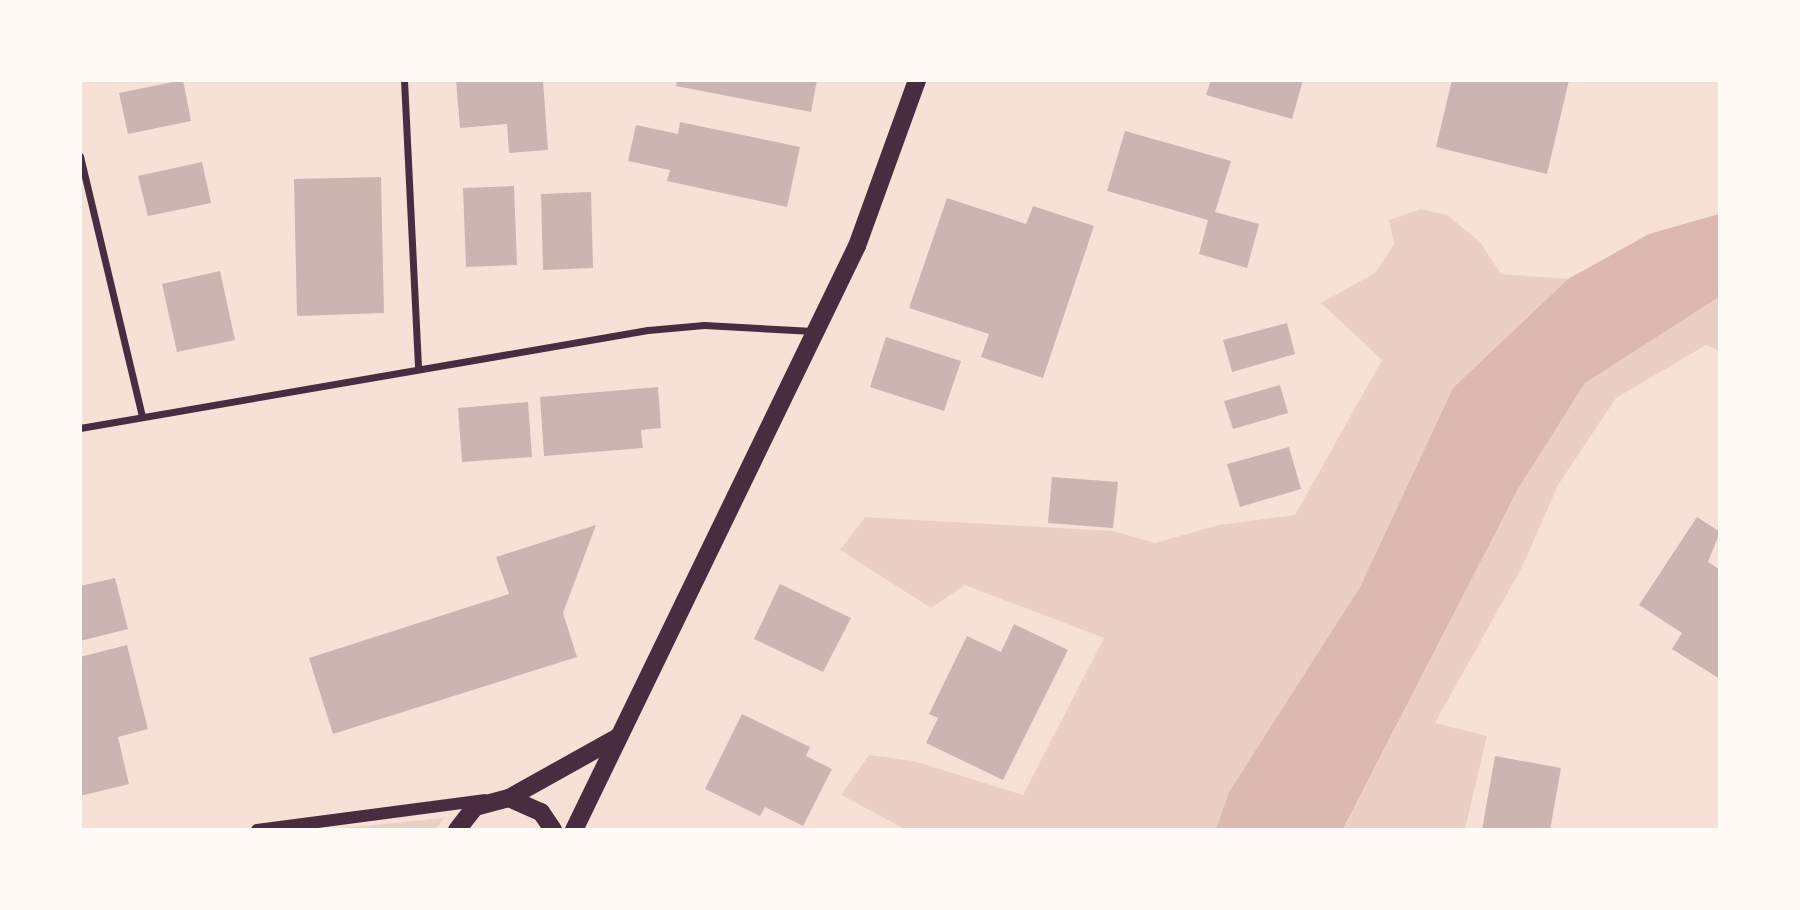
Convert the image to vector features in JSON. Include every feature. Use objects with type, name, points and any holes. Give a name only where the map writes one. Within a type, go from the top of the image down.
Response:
[{"type":"main road","points":[[574,830],[858,247],[917,80]]},
{"type":"main road","points":[[457,830],[500,799],[618,737]]},
{"type":"main road","points":[[500,799],[541,812],[554,830]]},
{"type":"street","points":[[404,80],[418,368]]},
{"type":"street","points":[[80,156],[142,418]]},
{"type":"street","points":[[80,428],[648,330],[704,325],[819,331]]},
{"type":"street","points":[[257,830],[500,799]]},
{"type":"shaded area","points":[[1421,209],[1447,215],[1480,242],[1501,274],[1568,279],[1453,388],[1360,587],[1229,792],[1216,829],[905,829],[841,795],[869,755],[914,761],[1023,795],[1104,638],[965,585],[931,608],[840,550],[865,517],[1113,531],[1155,543],[1219,525],[1295,515],[1382,360],[1321,303],[1375,273],[1394,244],[1389,220]]},
{"type":"shaded area","points":[[1719,214],[1719,297],[1585,383],[1518,489],[1343,829],[1216,829],[1229,792],[1360,587],[1453,388],[1568,279],[1649,234]]},
{"type":"shaded area","points":[[1719,297],[1719,351],[1706,345],[1616,398],[1558,485],[1522,567],[1435,723],[1487,736],[1465,829],[1343,830],[1518,489],[1585,383]]},
{"type":"shaded area","points":[[444,818],[436,829],[334,829]]},
{"type":"building","points":[[183,80],[191,121],[128,134],[119,93]]},
{"type":"building","points":[[456,80],[543,80],[548,150],[509,153],[507,124],[460,128]]},
{"type":"building","points":[[677,80],[817,80],[811,112],[676,86]]},
{"type":"building","points":[[1211,80],[1303,80],[1292,119],[1206,95]]},
{"type":"building","points":[[1452,80],[1569,80],[1547,174],[1436,147]]},
{"type":"building","points":[[680,122],[800,147],[787,207],[667,181],[670,170],[628,161],[636,125],[678,134]]},
{"type":"building","points":[[1125,131],[1231,161],[1215,212],[1259,224],[1247,268],[1199,254],[1208,220],[1107,191]]},
{"type":"building","points":[[202,162],[211,203],[148,216],[138,176]]},
{"type":"building","points":[[381,177],[384,313],[297,316],[294,179]]},
{"type":"building","points":[[514,186],[517,265],[466,267],[463,188]]},
{"type":"building","points":[[591,192],[593,268],[543,270],[541,194]]},
{"type":"building","points":[[947,198],[1026,224],[1033,206],[1094,226],[1043,378],[981,357],[989,334],[909,308]]},
{"type":"building","points":[[220,271],[235,340],[177,352],[162,284]]},
{"type":"building","points":[[1287,323],[1295,354],[1232,372],[1223,340]]},
{"type":"building","points":[[886,337],[961,361],[944,411],[870,387]]},
{"type":"building","points":[[1280,385],[1288,413],[1233,429],[1224,401]]},
{"type":"building","points":[[658,387],[661,428],[641,430],[643,448],[544,456],[540,397]]},
{"type":"building","points":[[528,402],[532,457],[462,462],[458,408]]},
{"type":"building","points":[[1289,447],[1301,489],[1240,507],[1227,464]]},
{"type":"building","points":[[1052,477],[1118,482],[1113,528],[1048,523]]},
{"type":"building","points":[[1697,517],[1720,532],[1708,562],[1720,570],[1720,679],[1672,649],[1682,633],[1639,605]]},
{"type":"building","points":[[596,525],[563,613],[577,657],[333,734],[309,658],[509,594],[496,557]]},
{"type":"building","points":[[115,578],[128,629],[80,641],[80,586]]},
{"type":"building","points":[[780,584],[851,618],[823,672],[754,639]]},
{"type":"building","points":[[1014,624],[1068,650],[1003,780],[926,743],[938,718],[929,714],[967,636],[1001,652]]},
{"type":"building","points":[[127,645],[148,729],[118,737],[129,784],[80,796],[80,657]]},
{"type":"building","points":[[742,714],[810,747],[806,756],[832,769],[803,826],[765,807],[760,816],[705,789]]},
{"type":"building","points":[[1495,756],[1561,768],[1550,830],[1482,830]]}]
